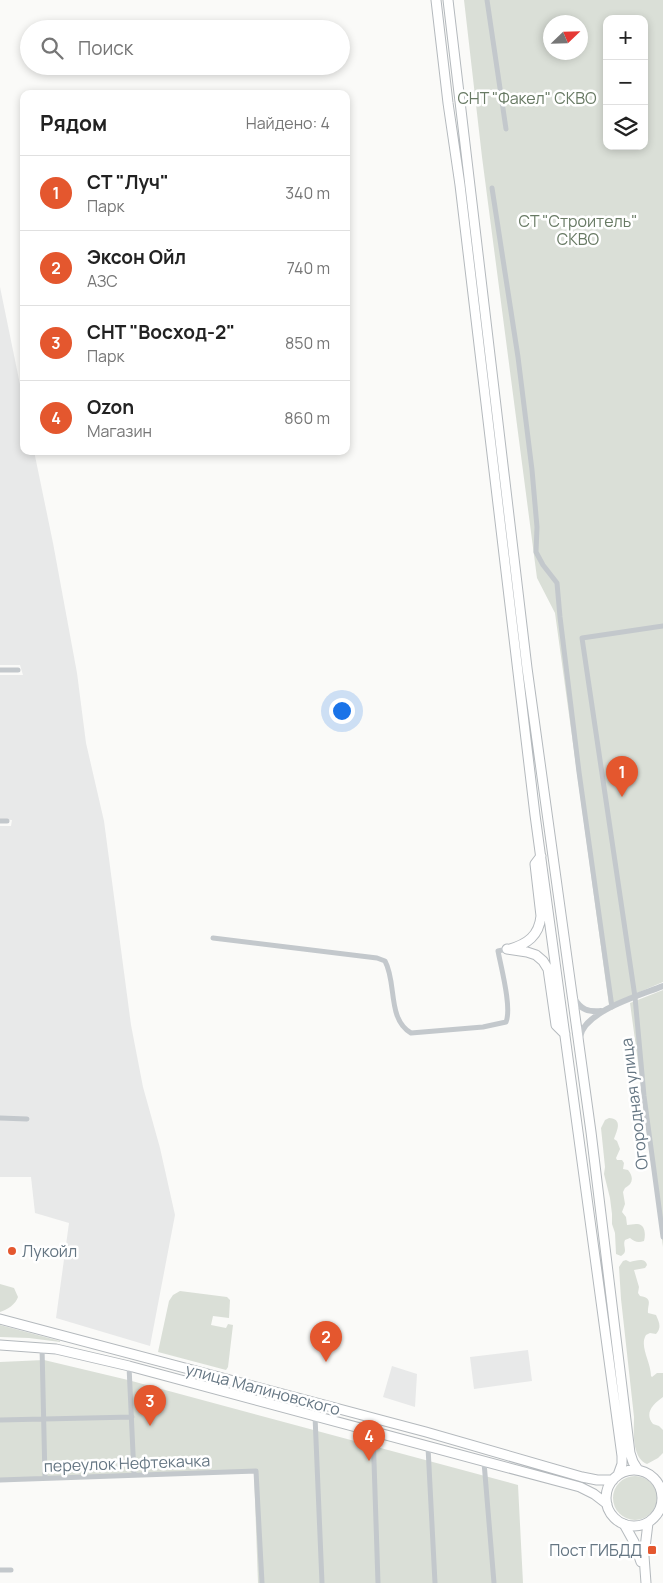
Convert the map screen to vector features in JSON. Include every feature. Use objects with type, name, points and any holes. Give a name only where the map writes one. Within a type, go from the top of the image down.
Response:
[{"type":"main road","points":[[436,0],[460,184],[501,541],[541,860],[622,1456],[616,1477],[607,1490],[607,1504],[615,1518],[624,1524],[640,1526],[648,1523],[661,1510],[661,1490],[656,1481],[651,1475],[638,1470],[625,1472],[616,1477]]},
{"type":"main road","points":[[448,0],[527,668],[591,1132],[630,1453],[632,1462],[638,1470]]},
{"type":"main road","points":[[507,950],[518,946],[538,932],[541,916],[535,864],[541,860],[553,863]]},
{"type":"main road","points":[[507,950],[527,952],[536,955],[543,961],[548,969],[550,978],[556,1025],[566,1034]]},
{"type":"main road","points":[[579,1133],[582,1135],[591,1132]]},
{"type":"main road","name":"улица Малиновского","points":[[0,1319],[426,1432],[582,1477],[597,1480],[616,1477]]},
{"type":"main road","name":"улица Малиновского","points":[[0,1345],[56,1348],[129,1366],[580,1487],[594,1494],[607,1504]]},
{"type":"main road","points":[[646,1583],[644,1543],[648,1523]]},
{"type":"main road","points":[[624,1524],[634,1542],[644,1571]]},
{"type":"street","points":[[487,0],[506,130]]},
{"type":"street","points":[[492,188],[518,357],[532,470],[537,527],[536,552],[557,582],[579,772],[612,1007]]},
{"type":"street","name":"Огородная улица","points":[[663,626],[582,638],[634,997],[644,1096],[663,1237]]},
{"type":"street","points":[[0,670],[18,670]]},
{"type":"street","points":[[0,821],[7,821]]},
{"type":"street","points":[[213,938],[377,958],[385,961],[391,975],[396,1014],[400,1023],[405,1029],[419,1033],[483,1027],[506,1022],[509,1016],[508,1006],[498,951],[507,950]]},
{"type":"street","points":[[578,1044],[580,1032],[584,1025],[594,1017],[605,1010],[663,986]]},
{"type":"street","points":[[571,993],[582,1009],[588,1011],[605,1010]]},
{"type":"street","points":[[0,1118],[27,1119]]},
{"type":"street","points":[[42,1347],[46,1478]]},
{"type":"street","points":[[129,1366],[134,1475]]},
{"type":"street","points":[[314,1416],[322,1583]]},
{"type":"street","points":[[0,1420],[132,1417]]},
{"type":"street","points":[[373,1431],[378,1583]]},
{"type":"street","points":[[428,1447],[435,1583]]},
{"type":"street","points":[[484,1462],[494,1583]]},
{"type":"street","name":"переулок Нефтекачка","points":[[0,1480],[256,1471],[262,1583]]},
{"type":"street","points":[[0,1570],[11,1570]]},
{"type":"shaded area","points":[[0,287],[20,384],[20,455],[35,455],[53,543],[77,673],[86,743],[104,821],[131,1025],[143,1087],[160,1148],[175,1215],[150,1346],[56,1318],[69,1223],[35,1213],[31,1177],[0,1177],[0,826],[11,826],[12,820],[0,819],[0,675],[23,675],[20,665],[0,665]]},
{"type":"shaded area","points":[[528,1350],[532,1381],[474,1389],[470,1357]]},
{"type":"shaded area","points":[[392,1366],[417,1374],[415,1407],[383,1397]]},
{"type":"green space","points":[[464,0],[663,0],[663,982],[609,1005],[555,613],[537,578],[482,157]]},
{"type":"green space","points":[[663,990],[663,1247],[630,1003]]},
{"type":"green space","points":[[609,1118],[614,1119],[618,1123],[614,1139],[617,1141],[620,1149],[616,1158],[617,1160],[622,1160],[624,1163],[623,1169],[628,1170],[632,1178],[623,1192],[625,1204],[622,1212],[626,1217],[627,1225],[639,1224],[645,1232],[644,1241],[637,1242],[630,1238],[625,1240],[625,1253],[621,1256],[616,1254],[610,1198],[604,1174],[601,1128],[605,1120]]},
{"type":"green space","points":[[626,1260],[630,1262],[642,1260],[646,1263],[645,1268],[634,1270],[639,1287],[638,1293],[640,1296],[647,1298],[649,1302],[648,1313],[656,1315],[659,1324],[656,1334],[650,1333],[646,1335],[644,1344],[651,1376],[663,1373],[663,1397],[653,1406],[649,1416],[653,1424],[663,1430],[663,1453],[647,1464],[638,1456],[634,1443],[634,1417],[619,1267]]},
{"type":"green space","points":[[0,1284],[14,1288],[18,1297],[11,1306],[0,1312]]},
{"type":"green space","points":[[180,1291],[227,1297],[230,1300],[229,1318],[213,1316],[211,1325],[226,1328],[228,1324],[233,1325],[228,1367],[226,1370],[158,1352],[169,1301],[173,1295]]},
{"type":"green space","points":[[0,1325],[60,1341],[60,1342],[0,1337]]},
{"type":"green space","points":[[44,1360],[128,1380],[518,1485],[523,1583],[258,1583],[254,1473],[0,1481],[0,1362]]},
{"type":"green space","points":[[635,1476],[647,1480],[653,1486],[657,1498],[653,1510],[647,1516],[635,1520],[623,1516],[617,1510],[613,1498],[617,1486],[623,1480]]},
{"type":"place","name":"СТ \"Луч\"","points":[[622,797]]},
{"type":"place","name":"Лукойл","points":[[12,1251]]},
{"type":"place","name":"Эксон Ойл","points":[[326,1362]]},
{"type":"place","name":"СНТ \"Восход-2\"","points":[[150,1426]]},
{"type":"place","name":"Ozon","points":[[369,1461]]},
{"type":"place","name":"Пост ГИБДД","points":[[652,1550]]},
{"type":"park label","name":"СНТ \"Факел\" СКВО","points":[[527,98]]},
{"type":"park label","name":"СТ \"Строитель\" СКВО","points":[[578,230]]}]
